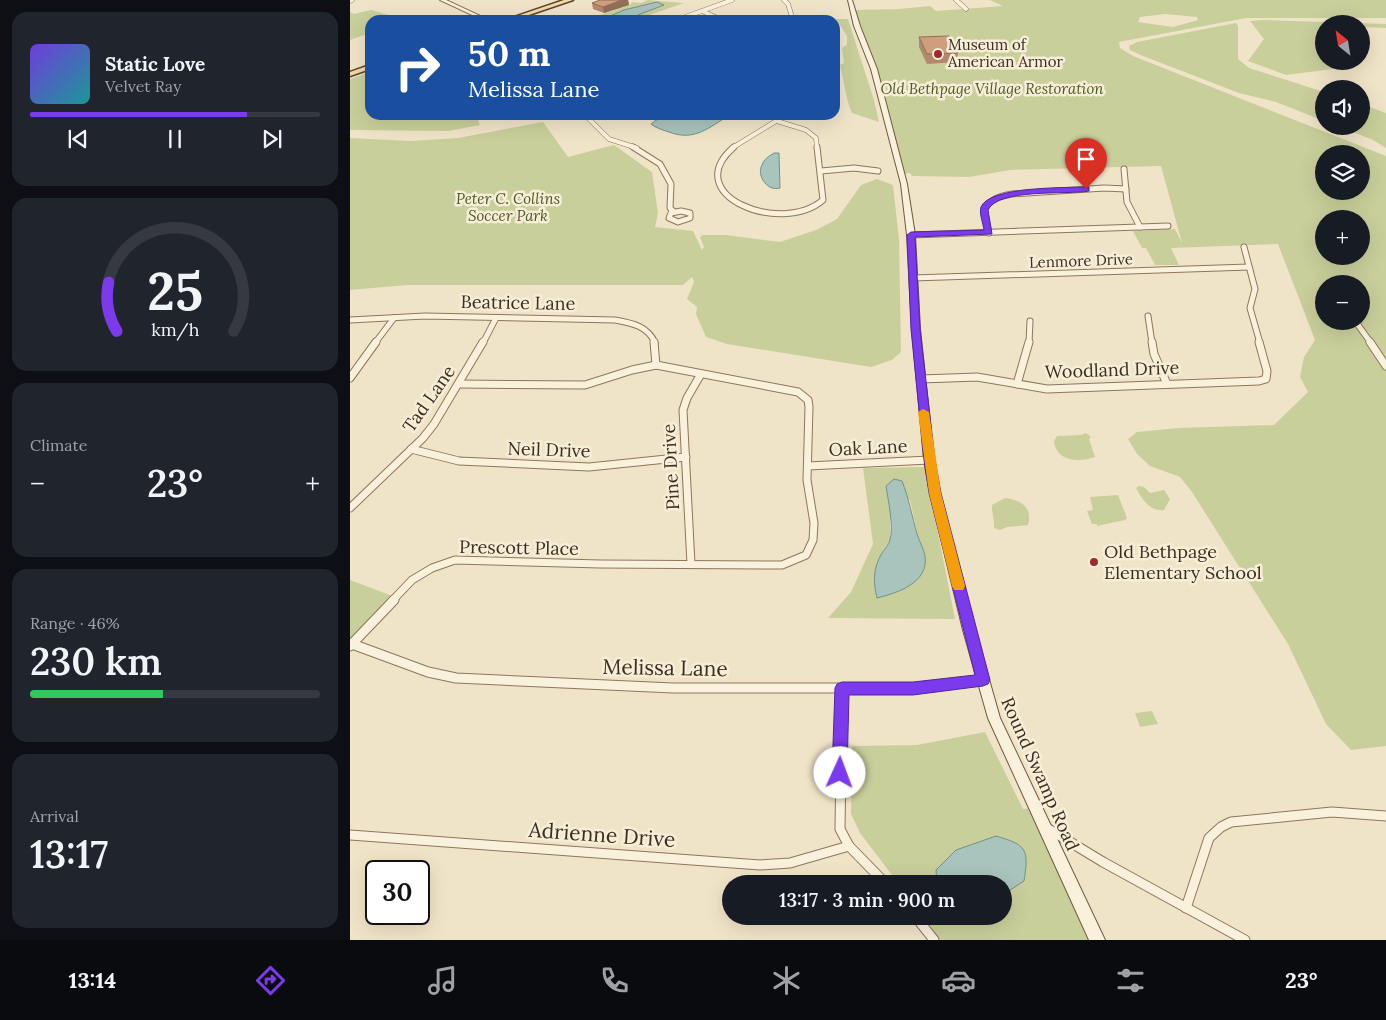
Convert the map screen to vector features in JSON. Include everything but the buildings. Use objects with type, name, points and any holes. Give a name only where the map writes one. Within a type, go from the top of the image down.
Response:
[{"type":"main road","points":[[524,15],[570,0]]},
{"type":"main road","name":"Round Swamp Road","points":[[850,0],[874,70],[904,184],[911,235],[916,329],[921,379],[935,493],[983,680],[994,718],[1097,940]]},
{"type":"main road","points":[[350,74],[365,69]]},
{"type":"street","points":[[442,0],[476,15]]},
{"type":"street","points":[[690,15],[732,0]]},
{"type":"street","points":[[784,0],[788,4],[791,15]]},
{"type":"street","points":[[956,0],[966,9]]},
{"type":"street","points":[[701,11],[710,15]]},
{"type":"street","points":[[590,120],[604,136],[615,142],[639,149],[660,164],[671,184],[670,208],[674,212]]},
{"type":"street","points":[[777,121],[806,130],[813,134],[818,143],[823,200],[813,209],[804,212],[782,214],[743,207],[725,194],[719,182],[721,163],[724,157],[734,148],[777,121]]},
{"type":"street","points":[[821,170],[854,168],[878,171]]},
{"type":"street","points":[[1124,170],[1129,207],[1140,227]]},
{"type":"street","points":[[989,232],[984,210],[989,203],[999,197],[1012,194],[1104,188],[1126,189]]},
{"type":"street","points":[[911,235],[1168,226]]},
{"type":"street","points":[[1244,247],[1249,267]]},
{"type":"street","name":"Lenmore Drive","points":[[913,278],[1249,267]]},
{"type":"street","name":"Woodland Drive","points":[[921,379],[977,377],[1047,390],[1260,381],[1266,379],[1267,371],[1250,308],[1255,289],[1249,267]]},
{"type":"street","points":[[1148,316],[1154,354],[1167,384]]},
{"type":"street","points":[[350,378],[394,318]]},
{"type":"street","name":"Beatrice Lane","points":[[350,320],[496,318],[602,319],[628,322],[645,329],[652,335],[657,344],[656,365]]},
{"type":"street","name":"Tad Lane","points":[[350,508],[412,449],[434,424],[496,318]]},
{"type":"street","points":[[1017,384],[1030,339],[1030,321]]},
{"type":"street","points":[[1361,330],[1386,366]]},
{"type":"street","points":[[459,384],[585,385],[600,382],[632,370],[656,365],[790,389],[806,397],[809,407],[808,466]]},
{"type":"street","name":"Pine Drive","points":[[691,564],[683,410],[687,398],[701,374]]},
{"type":"street","name":"Neil Drive","points":[[412,449],[459,462],[589,467],[686,457]]},
{"type":"street","name":"Oak Lane","points":[[808,466],[930,460]]},
{"type":"street","name":"Prescott Place","points":[[351,645],[412,580],[432,568],[454,560],[600,564],[782,565],[802,558],[811,550],[814,537],[807,481],[808,466]]},
{"type":"street","name":"Melissa Lane","points":[[351,645],[428,672],[456,678],[673,688],[913,688],[983,680]]},
{"type":"street","points":[[842,688],[838,811],[840,829],[849,846],[878,875]]},
{"type":"street","points":[[1186,908],[1209,838],[1216,830],[1226,824],[1235,820],[1332,812],[1386,816]]},
{"type":"street","points":[[1044,826],[1103,862],[1244,940]]},
{"type":"street","name":"Adrienne Drive","points":[[350,835],[760,865],[790,863],[849,846]]},
{"type":"street","points":[[922,925],[934,940]]},
{"type":"green space","points":[[648,0],[684,3],[649,15],[600,15],[630,5],[632,2],[641,3]]},
{"type":"green space","name":"Old Bethpage Village Restoration","points":[[990,0],[1386,0],[1386,18],[1370,18],[1370,15],[1315,15],[1315,18],[1246,18],[1119,42],[1120,48],[1133,56],[1315,128],[1315,135],[1333,135],[1358,145],[1315,145],[1315,200],[1370,200],[1370,150],[1386,156],[1386,746],[1351,750],[1326,724],[1288,644],[1192,492],[1180,477],[1150,466],[1137,454],[1128,439],[1137,432],[1179,428],[1274,425],[1308,392],[1300,377],[1304,357],[1315,340],[1278,244],[1171,248],[1179,265],[1155,265],[1146,248],[1142,248],[1133,231],[1175,229],[1182,243],[1161,166],[1010,170],[969,177],[912,176],[910,173],[903,174],[874,63],[857,23],[859,22],[852,10],[930,6],[936,11],[1003,6]],"holes":[[[1165,14],[1197,17],[1198,20],[1173,27],[1138,22],[1140,17]]]},
{"type":"green space","points":[[371,10],[389,15],[365,15],[365,35],[350,40],[350,12],[354,14]]},
{"type":"green space","points":[[840,19],[848,19],[874,100],[879,122],[852,113],[850,108],[840,65],[844,63],[842,48],[847,45],[847,36],[840,25]]},
{"type":"green space","points":[[1250,21],[1315,22],[1315,70],[1325,70],[1286,75],[1248,61],[1264,39]]},
{"type":"green space","points":[[1236,23],[1238,26],[1238,59],[1249,68],[1315,89],[1315,117],[1276,102],[1239,93],[1130,50],[1129,46],[1137,42]]},
{"type":"green space","points":[[1370,23],[1386,24],[1386,28],[1370,27]]},
{"type":"green space","points":[[365,74],[365,120],[478,120],[480,125],[448,131],[350,130],[350,79]]},
{"type":"green space","points":[[1370,107],[1386,113],[1386,148],[1360,135],[1370,135]]},
{"type":"green space","name":"Peter C. Collins Soccer Park","points":[[543,122],[568,157],[614,145],[652,172],[658,213],[655,227],[693,231],[702,250],[704,247],[700,237],[703,235],[726,235],[780,242],[816,230],[837,219],[861,185],[877,179],[893,185],[899,239],[901,352],[892,360],[871,367],[727,344],[706,337],[696,314],[697,307],[687,299],[694,282],[692,277],[683,285],[407,285],[350,290],[350,138],[411,141],[458,138]]},
{"type":"green space","points":[[1086,433],[1091,437],[1089,439],[1095,457],[1075,460],[1059,453],[1054,441],[1057,436]]},
{"type":"green space","points":[[925,467],[955,619],[828,618],[851,592],[873,544],[863,468]],"holes":[[[886,486],[910,500],[918,537],[925,556],[880,556],[890,540],[890,512]]]},
{"type":"green space","points":[[1139,486],[1144,487],[1150,493],[1164,490],[1170,499],[1164,510],[1155,509],[1147,504],[1136,488]]},
{"type":"green space","points":[[1118,495],[1127,518],[1097,526],[1097,524],[1092,524],[1087,511],[1093,510],[1090,497]]},
{"type":"green space","points":[[1005,498],[1021,503],[1027,509],[1029,513],[1028,525],[1007,527],[1000,530],[994,528],[992,505]]},
{"type":"green space","points":[[350,580],[395,597],[350,645]]},
{"type":"green space","points":[[1152,711],[1158,724],[1140,727],[1135,713]]},
{"type":"green space","points":[[985,732],[1023,809],[1030,808],[1091,940],[940,940],[930,925],[1012,925],[1012,889],[1024,881],[1012,880],[1012,875],[976,875],[936,870],[936,875],[892,875],[860,833],[851,814],[852,746],[917,745]]},
{"type":"water","points":[[657,2],[664,5],[638,15],[612,15],[624,10]]},
{"type":"water","points":[[656,120],[722,120],[701,132],[687,135],[678,135],[651,124]]},
{"type":"water","points":[[774,153],[779,153],[780,188],[776,189],[771,188],[764,182],[761,174],[764,161]]},
{"type":"water","points":[[894,479],[902,481],[925,556],[925,565],[917,580],[910,585],[902,590],[877,598],[874,581],[875,570],[891,534],[886,486]]},
{"type":"water","points":[[996,836],[1014,842],[1024,850],[1026,855],[1024,881],[1012,889],[1012,875],[936,875],[936,870],[956,850]]},
{"type":"slow traffic","points":[[923,412],[935,493],[958,586]]},
{"type":"place","name":"Museum of American Armor","points":[[938,54]]},
{"type":"place","name":"Old Bethpage Elementary School","points":[[1094,562]]},
{"type":"route","points":[[840,773],[842,688],[913,688],[983,680],[935,493],[923,413],[911,235],[989,232],[984,210],[986,205],[995,199],[1012,194],[1086,189]]}]
